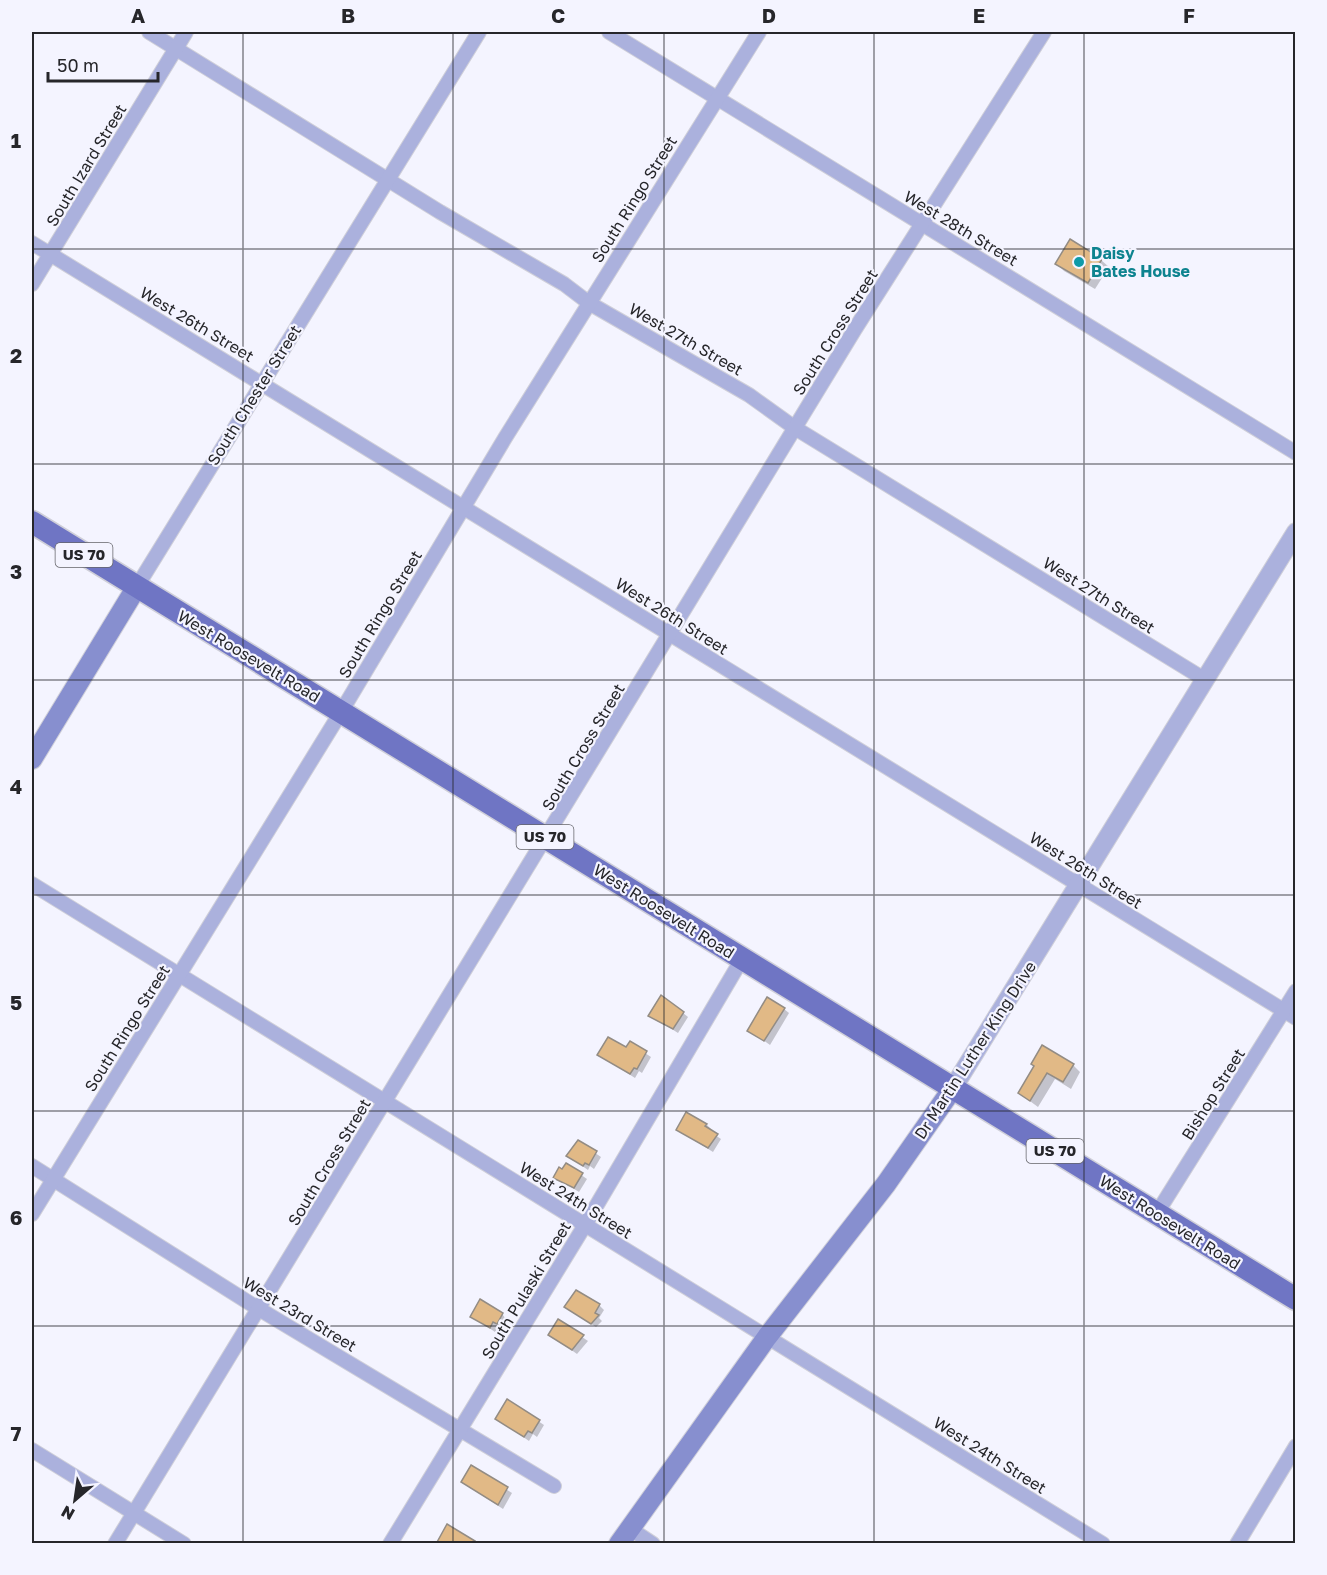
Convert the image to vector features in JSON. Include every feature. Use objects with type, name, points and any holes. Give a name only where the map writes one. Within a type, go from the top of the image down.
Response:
[{"type":"main road","name":"West Roosevelt Road","points":[[32,522],[1296,1299]]},
{"type":"main road","name":"South Chester Street","points":[[32,759],[136,588]]},
{"type":"main road","name":"Dr Martin Luther King Drive","points":[[624,1536],[767,1337],[886,1184],[953,1088]]},
{"type":"street","name":"West 27th Street","points":[[149,32],[564,284],[589,303],[749,395],[795,428],[1204,679]]},
{"type":"street","name":"South Izard Street","points":[[32,284],[186,32]]},
{"type":"street","name":"South Chester Street","points":[[136,588],[479,32]]},
{"type":"street","name":"West 28th Street","points":[[609,32],[1296,453]]},
{"type":"street","name":"South Ringo Street","points":[[32,1214],[341,712],[463,507],[759,32]]},
{"type":"street","name":"South Cross Street","points":[[115,1544],[795,428],[1044,32]]},
{"type":"street","name":"West 26th Street","points":[[32,243],[1290,1014]]},
{"type":"street","name":"Dr Martin Luther King Drive","points":[[953,1088],[1296,532]]},
{"type":"street","name":"West 24th Street","points":[[32,884],[1103,1544]]},
{"type":"street","name":"South Pulaski Street","points":[[390,1544],[585,1225],[742,959]]},
{"type":"street","name":"Bishop Street","points":[[1157,1213],[1290,1014],[1296,991]]},
{"type":"street","name":"West 23rd Street","points":[[32,1166],[259,1309],[554,1486]]},
{"type":"street","points":[[1237,1544],[1296,1446]]},
{"type":"street","points":[[32,1450],[184,1544]]},
{"type":"street","points":[[624,1536],[653,1544]]},
{"type":"building","name":"Daisy Bates House","points":[[1070,239],[1102,259],[1088,283],[1055,264]]},
{"type":"building","points":[[661,995],[684,1012],[673,1029],[648,1016]]},
{"type":"building","points":[[767,997],[785,1008],[764,1041],[747,1031]]},
{"type":"building","points":[[608,1037],[626,1047],[630,1041],[647,1051],[637,1069],[634,1068],[630,1074],[597,1055]]},
{"type":"building","points":[[1042,1045],[1074,1064],[1063,1082],[1047,1073],[1030,1101],[1018,1093],[1034,1066],[1031,1064]]},
{"type":"building","points":[[686,1112],[707,1124],[705,1126],[718,1134],[708,1148],[676,1130]]},
{"type":"building","points":[[578,1140],[597,1151],[589,1165],[585,1163],[583,1166],[566,1156]]},
{"type":"building","points":[[566,1163],[583,1173],[574,1188],[553,1178],[559,1167],[562,1169]]},
{"type":"building","points":[[576,1290],[600,1304],[595,1313],[599,1315],[591,1324],[564,1307]]},
{"type":"building","points":[[480,1299],[503,1313],[497,1324],[493,1322],[490,1328],[470,1317]]},
{"type":"building","points":[[558,1319],[584,1335],[572,1350],[548,1335]]},
{"type":"building","points":[[507,1399],[540,1420],[532,1433],[528,1431],[524,1437],[495,1419]]},
{"type":"building","points":[[471,1465],[508,1487],[498,1505],[461,1482]]},
{"type":"building","points":[[447,1524],[475,1541],[472,1544],[436,1544]]},
{"type":"place","name":"Daisy Bates House","points":[[1079,262]]}]
